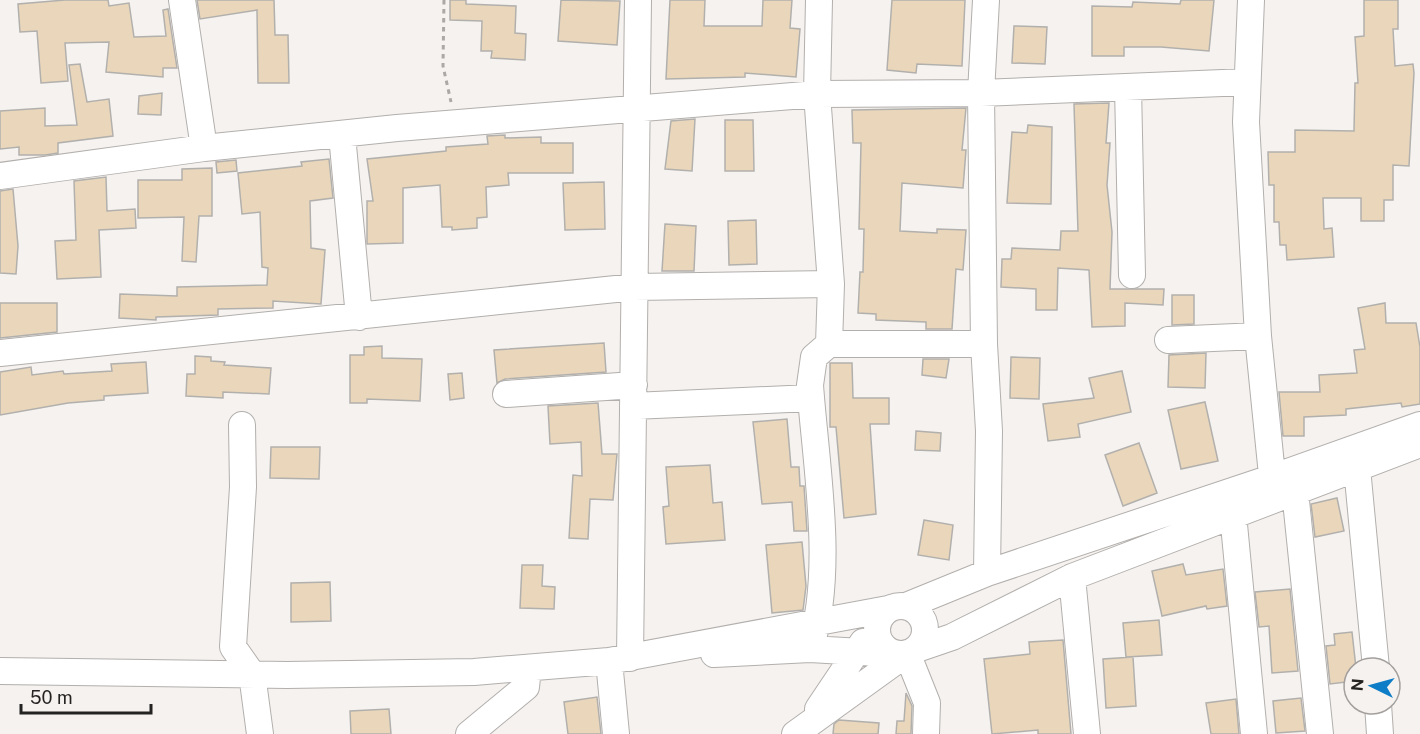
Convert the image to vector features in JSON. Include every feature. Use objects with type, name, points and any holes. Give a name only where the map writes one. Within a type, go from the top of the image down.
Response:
[{"type":"street","points":[[183,0],[204,148]]},
{"type":"street","points":[[616,734],[634,395],[638,0]]},
{"type":"street","points":[[819,0],[817,94],[831,284],[829,344]]},
{"type":"street","points":[[986,0],[981,93],[984,344],[988,431],[987,573]]},
{"type":"street","points":[[1251,0],[1246,122],[1258,336],[1280,489],[1320,734]]},
{"type":"street","points":[[0,176],[204,148],[456,123],[817,94],[981,93],[1247,82]]},
{"type":"street","points":[[1128,87],[1132,275]]},
{"type":"street","points":[[342,135],[359,317]]},
{"type":"street","points":[[0,353],[635,287],[831,284]]},
{"type":"street","points":[[1168,340],[1258,336]]},
{"type":"street","points":[[810,649],[819,620],[823,557],[811,398],[814,357],[829,344],[984,344]]},
{"type":"street","points":[[506,394],[811,398]]},
{"type":"street","points":[[242,425],[243,487],[233,647],[252,674],[260,734]]},
{"type":"street","points":[[0,671],[252,674],[474,672],[620,659],[810,649],[854,654],[906,653],[952,637],[1072,577],[1233,514],[1280,489],[1420,425]]},
{"type":"street","points":[[803,728],[854,654],[890,613],[987,573],[1357,468],[1420,444]]},
{"type":"street","points":[[1357,468],[1375,656]]},
{"type":"street","points":[[1233,514],[1254,734]]},
{"type":"street","points":[[1072,577],[1087,734]]},
{"type":"street","points":[[620,659],[819,620],[890,613],[921,616],[925,625],[925,635],[906,653],[803,728]]},
{"type":"street","points":[[890,613],[881,643],[906,653],[927,703],[926,734]]},
{"type":"street","points":[[469,734],[526,687],[528,668]]},
{"type":"street","points":[[1379,716],[1380,734]]},
{"type":"path","points":[[444,0],[443,66],[456,123]]},
{"type":"building","points":[[65,0],[108,0],[109,6],[129,3],[134,37],[166,36],[163,10],[168,9],[177,68],[163,68],[163,77],[106,72],[109,42],[65,43],[68,81],[41,83],[37,31],[20,32],[18,4]]},
{"type":"building","points":[[197,0],[274,0],[275,35],[288,35],[289,83],[258,83],[257,10],[200,19]]},
{"type":"building","points":[[450,0],[466,0],[466,4],[516,6],[515,33],[526,34],[525,60],[491,58],[492,51],[481,51],[482,21],[450,20]]},
{"type":"building","points":[[561,0],[620,1],[617,45],[558,41]]},
{"type":"building","points":[[670,0],[705,0],[704,26],[762,26],[763,0],[792,0],[790,28],[800,29],[796,77],[745,73],[745,77],[666,79]]},
{"type":"building","points":[[892,0],[965,0],[962,66],[917,64],[916,73],[887,70]]},
{"type":"building","points":[[1181,0],[1214,0],[1209,51],[1124,47],[1124,56],[1092,56],[1092,6],[1132,7],[1133,2],[1180,4]]},
{"type":"building","points":[[1364,0],[1398,0],[1398,29],[1393,29],[1395,66],[1413,64],[1414,73],[1409,166],[1393,165],[1393,200],[1384,200],[1384,221],[1361,221],[1361,198],[1323,198],[1324,229],[1332,228],[1334,257],[1287,260],[1286,245],[1280,245],[1279,222],[1274,222],[1274,185],[1269,185],[1268,152],[1295,152],[1295,130],[1354,131],[1355,83],[1358,83],[1355,37],[1364,36]]},
{"type":"building","points":[[1014,26],[1047,27],[1045,64],[1012,63]]},
{"type":"building","points":[[80,64],[87,102],[109,99],[113,136],[58,143],[58,153],[45,155],[19,155],[19,147],[0,149],[0,111],[45,108],[45,126],[77,125],[69,65]]},
{"type":"building","points":[[162,93],[161,115],[138,114],[139,96]]},
{"type":"building","points":[[1109,103],[1106,143],[1110,143],[1107,185],[1112,232],[1110,289],[1164,289],[1163,305],[1125,303],[1125,326],[1092,327],[1089,270],[1058,268],[1057,310],[1036,310],[1036,289],[1001,287],[1002,259],[1011,259],[1012,248],[1060,250],[1061,231],[1078,231],[1074,104]]},
{"type":"building","points":[[966,108],[962,150],[966,150],[963,188],[902,183],[900,231],[937,233],[937,229],[966,230],[963,270],[956,269],[952,329],[926,329],[926,322],[876,320],[876,314],[858,313],[860,272],[863,272],[864,229],[859,229],[861,143],[853,143],[852,110]]},
{"type":"building","points":[[695,119],[692,171],[665,169],[671,121]]},
{"type":"building","points":[[725,120],[753,120],[754,171],[725,171]]},
{"type":"building","points":[[1028,125],[1052,127],[1051,204],[1007,203],[1012,132],[1027,133]]},
{"type":"building","points":[[505,135],[505,138],[541,137],[541,143],[573,143],[573,173],[508,173],[509,185],[486,187],[487,217],[477,218],[477,228],[452,230],[452,227],[442,227],[440,185],[403,188],[403,243],[367,244],[367,201],[373,201],[367,159],[446,151],[446,147],[488,144],[487,136]]},
{"type":"building","points":[[329,159],[333,198],[310,201],[311,248],[325,250],[321,304],[273,301],[273,308],[218,309],[218,315],[156,317],[156,320],[119,318],[120,294],[177,296],[177,287],[267,285],[268,268],[262,267],[260,212],[242,214],[238,173],[302,166],[301,162]]},
{"type":"building","points":[[236,160],[237,171],[217,173],[216,162]]},
{"type":"building","points":[[212,168],[212,216],[199,216],[196,262],[182,261],[184,217],[138,218],[138,180],[182,180],[182,169]]},
{"type":"building","points":[[106,177],[107,211],[135,209],[136,228],[99,230],[101,277],[57,279],[55,241],[76,240],[74,181]]},
{"type":"building","points":[[604,182],[605,229],[565,230],[563,183]]},
{"type":"building","points":[[13,189],[18,246],[16,274],[0,273],[0,191]]},
{"type":"building","points":[[756,220],[757,264],[729,265],[728,221]]},
{"type":"building","points":[[665,224],[696,226],[694,271],[662,271]]},
{"type":"building","points":[[1172,295],[1194,295],[1194,324],[1172,325]]},
{"type":"building","points":[[0,303],[57,303],[57,332],[0,338]]},
{"type":"building","points":[[1385,303],[1386,323],[1416,323],[1420,347],[1420,404],[1402,407],[1401,403],[1346,409],[1346,415],[1304,417],[1304,436],[1283,436],[1279,392],[1320,392],[1319,375],[1357,373],[1354,350],[1365,349],[1358,308]]},
{"type":"building","points":[[604,343],[606,372],[505,379],[497,383],[494,350]]},
{"type":"building","points":[[382,346],[382,358],[422,359],[420,401],[367,399],[367,403],[350,403],[350,355],[364,355],[364,347]]},
{"type":"building","points":[[1206,353],[1205,388],[1168,387],[1169,355]]},
{"type":"building","points":[[195,356],[211,357],[211,361],[225,362],[224,365],[271,368],[269,394],[223,392],[223,398],[186,396],[187,374],[195,374]]},
{"type":"building","points":[[1011,357],[1040,358],[1039,399],[1010,398]]},
{"type":"building","points":[[923,359],[949,359],[946,378],[922,375]]},
{"type":"building","points":[[146,362],[148,393],[104,396],[104,400],[68,403],[0,415],[0,372],[31,367],[32,375],[63,371],[64,374],[112,371],[111,364]]},
{"type":"building","points":[[830,363],[852,363],[853,398],[889,398],[889,424],[870,424],[876,514],[844,518],[836,427],[830,427]]},
{"type":"building","points":[[1122,371],[1131,412],[1078,424],[1080,437],[1048,441],[1043,404],[1094,398],[1089,378]]},
{"type":"building","points":[[462,373],[464,398],[450,400],[448,374]]},
{"type":"building","points":[[1205,402],[1218,461],[1181,469],[1168,410]]},
{"type":"building","points":[[598,403],[602,454],[617,454],[613,500],[590,499],[588,539],[569,538],[573,475],[582,476],[581,442],[550,444],[548,406]]},
{"type":"building","points":[[787,419],[791,467],[799,467],[800,486],[804,486],[807,531],[794,531],[792,502],[762,504],[753,422]]},
{"type":"building","points":[[916,431],[941,433],[940,451],[915,450]]},
{"type":"building","points":[[1139,443],[1157,493],[1123,506],[1105,455]]},
{"type":"building","points":[[271,447],[320,447],[319,479],[270,478]]},
{"type":"building","points":[[710,465],[713,503],[722,502],[725,540],[666,544],[663,507],[669,506],[666,467]]},
{"type":"building","points":[[1337,498],[1344,531],[1315,537],[1311,504]]},
{"type":"building","points":[[924,520],[953,525],[949,560],[918,555]]},
{"type":"building","points":[[802,542],[806,586],[803,610],[772,613],[766,545]]},
{"type":"building","points":[[1183,564],[1186,575],[1223,569],[1227,606],[1207,609],[1206,606],[1162,616],[1152,571]]},
{"type":"building","points":[[522,565],[543,565],[542,586],[555,587],[554,609],[520,608]]},
{"type":"building","points":[[330,582],[331,621],[291,622],[291,583]]},
{"type":"building","points":[[1290,589],[1298,671],[1272,673],[1269,626],[1259,627],[1255,592]]},
{"type":"building","points":[[1159,620],[1162,655],[1126,657],[1123,623]]},
{"type":"building","points":[[1352,632],[1355,656],[1342,656],[1342,682],[1330,684],[1326,646],[1335,645],[1334,634]]},
{"type":"building","points":[[1063,640],[1071,734],[1038,734],[1038,730],[992,734],[984,659],[1030,654],[1029,642]]},
{"type":"building","points":[[1133,657],[1136,706],[1106,708],[1103,659]]},
{"type":"building","points":[[906,693],[912,706],[911,734],[896,734],[897,721],[904,721]]},
{"type":"building","points":[[597,697],[601,734],[568,734],[564,702]]},
{"type":"building","points":[[1301,698],[1305,731],[1276,733],[1273,701]]},
{"type":"building","points":[[1236,699],[1239,734],[1211,734],[1206,703]]},
{"type":"building","points":[[389,709],[391,734],[351,734],[350,711]]},
{"type":"building","points":[[839,720],[879,723],[878,734],[833,734],[834,724]]}]
